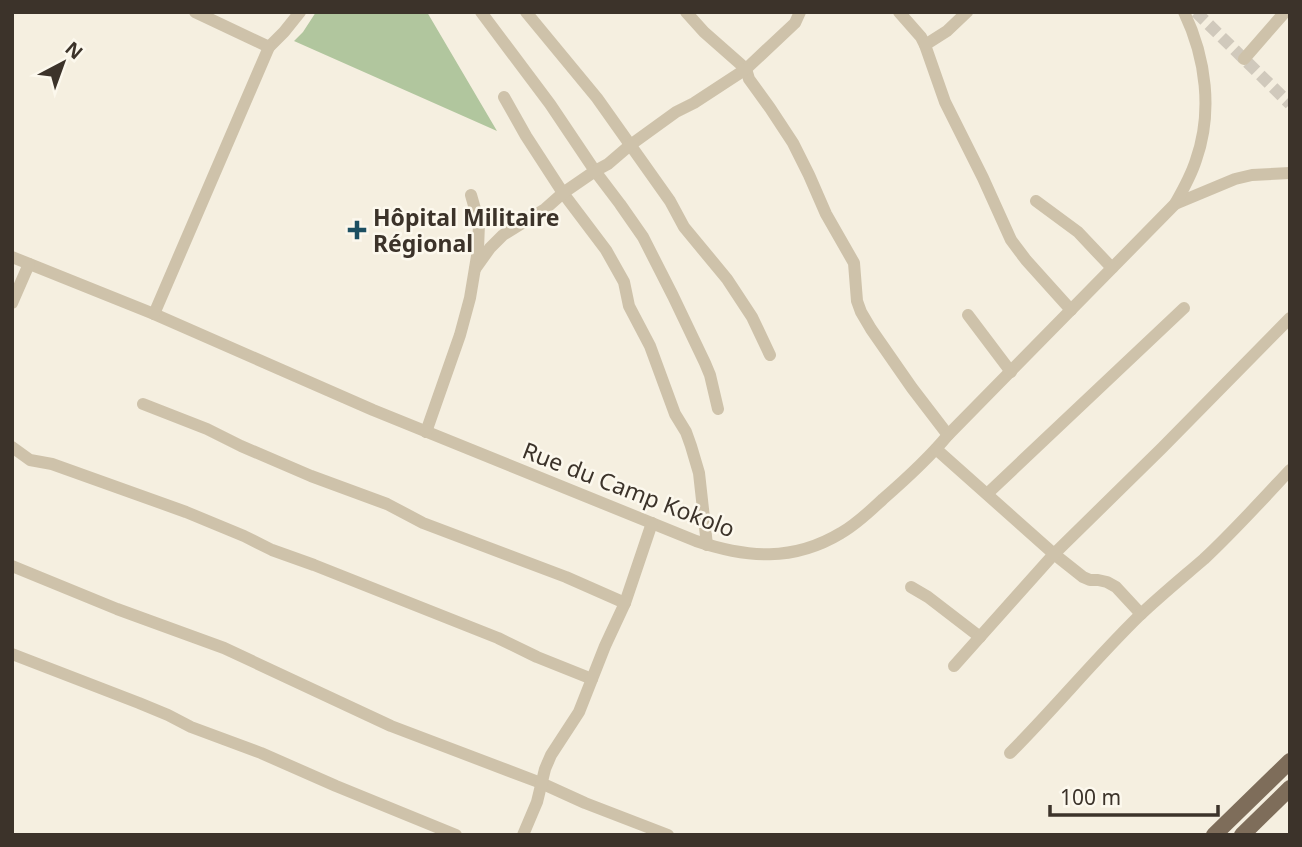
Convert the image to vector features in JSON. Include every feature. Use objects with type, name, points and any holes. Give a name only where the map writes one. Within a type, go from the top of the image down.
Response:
[{"type":"main road","points":[[1214,835],[1290,761]]},
{"type":"main road","points":[[1242,835],[1290,788]]},
{"type":"street","points":[[195,12],[269,47]]},
{"type":"street","points":[[154,314],[269,47],[300,12]]},
{"type":"street","points":[[481,12],[550,104],[643,237],[710,375],[718,409]]},
{"type":"street","points":[[526,12],[597,98],[670,201],[684,227],[727,279],[752,317],[770,355]]},
{"type":"street","points":[[686,12],[746,69],[748,79],[793,143],[826,214],[854,263],[857,301],[866,320],[948,435]]},
{"type":"street","points":[[475,269],[503,235],[545,209],[563,193],[608,164],[676,112],[746,69],[795,23],[800,12]]},
{"type":"street","points":[[899,12],[925,45],[945,102],[1011,240],[1071,310]]},
{"type":"street","points":[[925,45],[947,31],[967,12]]},
{"type":"street","name":"Rue du Camp Kokolo","points":[[12,257],[154,314],[426,432],[707,545],[745,554],[792,552],[812,547],[855,524],[936,449],[1175,204],[1197,159],[1206,103],[1202,64],[1184,12]]},
{"type":"street","points":[[1244,59],[1285,12]]},
{"type":"street","points":[[504,97],[526,136],[563,193],[606,250],[624,282],[629,306],[650,346],[676,414],[686,432],[699,472],[707,545]]},
{"type":"street","name":"Rue du Camp Kokolo","points":[[1175,204],[1235,179],[1252,175],[1290,173]]},
{"type":"street","points":[[426,432],[470,298],[478,250],[479,223],[471,195]]},
{"type":"street","points":[[1036,201],[1078,232],[1112,268]]},
{"type":"street","points":[[12,303],[29,264]]},
{"type":"street","points":[[987,495],[1184,307]]},
{"type":"street","points":[[968,315],[1011,372]]},
{"type":"street","points":[[954,666],[1054,554],[1290,318]]},
{"type":"street","points":[[142,404],[207,429],[311,476],[387,504],[423,523],[566,576],[625,603]]},
{"type":"street","points":[[12,447],[30,460],[52,464],[186,512],[272,550],[498,638],[592,679]]},
{"type":"street","points":[[936,449],[1054,554],[1083,577],[1107,582],[1116,587],[1141,614]]},
{"type":"street","points":[[1010,753],[1105,650],[1245,519],[1290,470]]},
{"type":"street","points":[[523,835],[537,802],[551,755],[579,712],[625,603],[652,523]]},
{"type":"street","points":[[12,566],[224,648],[391,726],[667,835]]},
{"type":"street","points":[[911,587],[980,637]]},
{"type":"street","points":[[12,654],[139,703],[191,727],[261,753],[457,835]]},
{"type":"green space","points":[[316,12],[427,12],[497,131],[294,41]]},
{"type":"tunnel","points":[[1196,12],[1290,104]]},
{"type":"place","name":"Hôpital Militaire Régional","points":[[357,230]]}]
